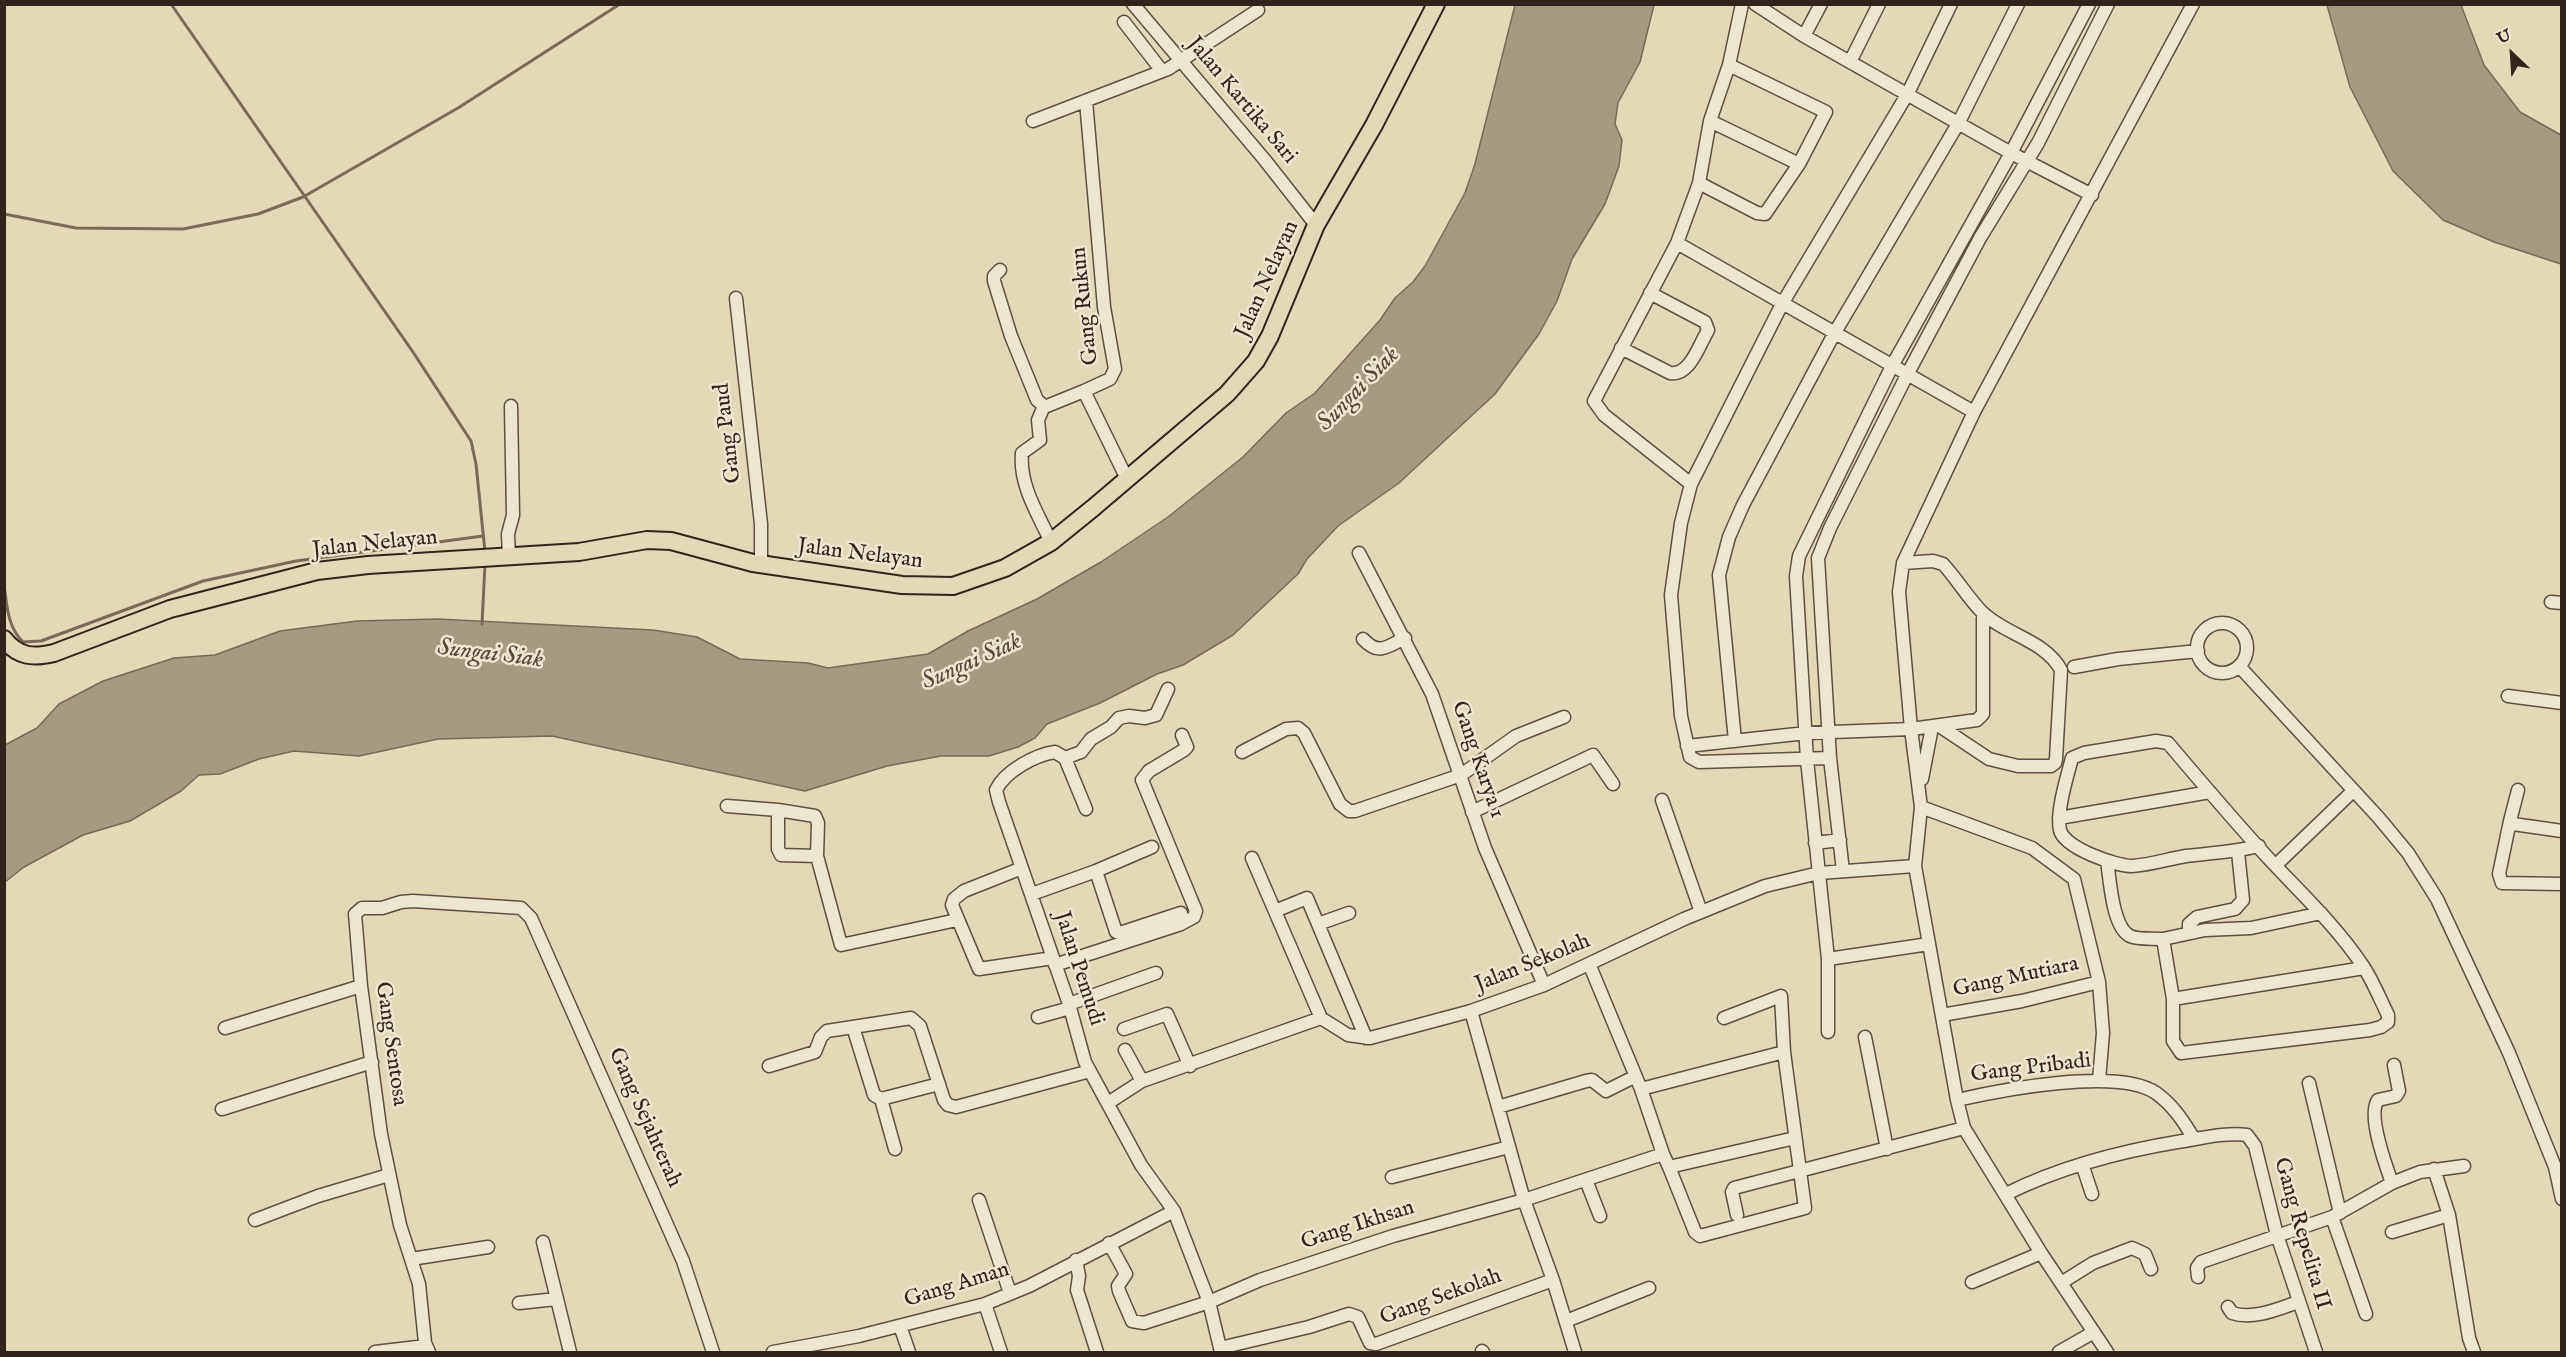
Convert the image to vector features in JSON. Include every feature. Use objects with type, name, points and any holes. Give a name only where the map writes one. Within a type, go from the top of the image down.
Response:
[{"type":"main road","name":"Jalan Nelayan","points":[[4,639],[12,649],[35,657],[54,653],[170,609],[317,571],[477,557],[579,552],[647,540],[690,545],[761,564],[902,585],[953,586],[1005,568],[1051,542],[1227,394],[1256,361],[1270,336],[1316,225],[1374,125],[1436,4]]},
{"type":"street","name":"Jalan Kartika Sari","points":[[1133,4],[1172,66],[1264,159],[1316,225]]},
{"type":"street","points":[[1691,484],[1604,415],[1594,403],[1677,243],[1699,183],[1710,121],[1729,65],[1742,4]]},
{"type":"street","points":[[1804,36],[1821,4]]},
{"type":"street","points":[[1850,62],[1879,4]]},
{"type":"street","points":[[1830,758],[1699,762],[1690,757],[1681,716],[1671,595],[1681,523],[1691,484],[1782,304],[1908,93],[1951,4]]},
{"type":"street","points":[[1735,741],[1719,575],[1729,537],[1743,505],[1834,334],[1959,122],[2018,4]]},
{"type":"street","points":[[1828,1032],[1828,959],[1807,760],[1796,576],[1799,556],[1892,366],[2011,153],[2089,4]]},
{"type":"street","points":[[1843,872],[1830,758],[1817,574],[1818,558],[1830,528],[1907,375],[1980,238],[2028,161],[2108,4]]},
{"type":"street","points":[[2108,1353],[2041,1253],[1964,1128],[1957,1100],[1916,866],[1921,807],[1920,789],[1911,729],[1899,592],[1903,563],[1974,412],[2193,4]]},
{"type":"street","points":[[1759,6],[1804,36],[2011,153],[2092,195]]},
{"type":"street","points":[[1033,120],[1172,66],[1258,10]]},
{"type":"street","points":[[1124,22],[1172,66]]},
{"type":"street","points":[[1699,183],[1757,213],[1765,214],[1799,164],[1826,112],[1729,65]]},
{"type":"street","name":"Gang Rukun","points":[[1086,101],[1104,307],[1115,369],[1110,379],[1084,392],[1126,479]]},
{"type":"street","points":[[1710,121],[1799,164]]},
{"type":"street","points":[[1677,243],[1974,412]]},
{"type":"street","points":[[999,270],[994,276],[994,281],[1011,336],[1037,400],[1044,406]]},
{"type":"street","points":[[1621,348],[1648,363],[1676,374],[1686,369],[1706,334],[1708,330],[1705,322],[1650,293]]},
{"type":"street","name":"Gang Paud","points":[[736,298],[761,524],[761,564]]},
{"type":"street","points":[[1051,542],[1028,493],[1021,465],[1022,453],[1040,440],[1038,420],[1044,406],[1084,392]]},
{"type":"street","points":[[503,557],[513,515],[511,406]]},
{"type":"street","name":"Gang Karya 1","points":[[1359,553],[1432,694],[1485,848],[1544,985]]},
{"type":"street","points":[[1799,556],[1818,558]]},
{"type":"street","points":[[1903,563],[1933,561],[1943,564],[1983,613],[2049,654],[2061,670],[2055,763],[2051,766],[2018,766],[1989,759],[1937,727]]},
{"type":"street","points":[[1686,746],[1829,731],[1937,727],[1977,720],[1983,714],[1983,613]]},
{"type":"street","points":[[2223,623],[2234,626],[2243,634],[2247,645],[2246,657],[2239,666],[2228,672],[2211,670],[2202,662],[2198,651],[2199,640],[2206,629],[2223,623]]},
{"type":"street","points":[[1363,639],[1372,649],[1379,650],[1405,638]]},
{"type":"street","points":[[2074,667],[2129,658],[2198,651]]},
{"type":"street","points":[[2239,666],[2408,853],[2437,899],[2509,1053],[2558,1171],[2562,1199]]},
{"type":"street","points":[[1086,809],[1065,758],[1081,752],[1091,738],[1110,727],[1119,718],[1129,716],[1145,718],[1156,715],[1168,689]]},
{"type":"street","points":[[2508,696],[2562,703]]},
{"type":"street","points":[[1242,752],[1286,729],[1298,728],[1304,733],[1340,804],[1349,811],[1355,812],[1461,775],[1516,736],[1564,717]]},
{"type":"street","points":[[1920,789],[1937,727]]},
{"type":"street","points":[[1022,868],[958,894],[952,905],[979,969],[1054,961],[1181,924],[1194,917],[1196,911],[1142,780],[1149,771],[1187,747],[1182,735]]},
{"type":"street","points":[[2163,939],[2173,999],[2173,1041],[2181,1053],[2370,1030],[2388,1022],[2388,1015],[2364,968],[2320,913],[2210,792],[2168,742],[2156,741],[2084,753],[2072,758],[2059,818],[2062,836],[2081,849],[2107,861],[2130,866],[2188,856],[2238,852],[2259,846]]},
{"type":"street","name":"Jalan Pemudi","points":[[1065,758],[1055,752],[1046,753],[1006,776],[996,790],[1070,1006],[1081,1051],[1141,1165],[1174,1211],[1209,1302],[1221,1350]]},
{"type":"street","points":[[1472,812],[1593,755],[1612,784]]},
{"type":"street","points":[[2518,790],[2499,874],[2502,883],[2562,884]]},
{"type":"street","points":[[2276,865],[2354,791]]},
{"type":"street","points":[[2059,818],[2210,792]]},
{"type":"street","points":[[1662,800],[1701,912]]},
{"type":"street","points":[[727,806],[815,816],[818,823],[817,856],[841,945],[957,920]]},
{"type":"street","points":[[1921,807],[2032,848],[2068,873],[2076,886],[2099,982],[2103,1033],[2099,1080]]},
{"type":"street","points":[[778,810],[778,849],[781,855],[817,856]]},
{"type":"street","points":[[2510,821],[2515,825],[2562,831]]},
{"type":"street","points":[[1815,843],[1840,840]]},
{"type":"street","points":[[1032,894],[1096,871],[1152,847]]},
{"type":"street","points":[[2189,933],[2189,924],[2197,917],[2240,906],[2243,900],[2238,852]]},
{"type":"street","points":[[1252,858],[1321,1018],[1348,1035],[1366,1038],[1471,1011]]},
{"type":"street","points":[[2107,861],[2112,897],[2123,930],[2131,937],[2163,939],[2224,928],[2251,928],[2320,913]]},
{"type":"street","name":"Jalan Sekolah","points":[[1575,1353],[1553,1280],[1524,1200],[1471,1011],[1590,966],[1701,912],[1765,886],[1819,873],[1916,866]]},
{"type":"street","points":[[1096,871],[1116,932],[1120,933],[1181,913]]},
{"type":"street","points":[[1275,911],[1307,898],[1366,1038]]},
{"type":"street","name":"Gang Sentosa","points":[[428,1349],[419,1284],[389,1175],[361,986],[355,914],[358,909],[382,908],[413,901],[521,908]]},
{"type":"street","name":"Gang Sejahterah","points":[[521,908],[531,918],[555,969],[683,1261],[713,1353]]},
{"type":"street","points":[[1318,924],[1349,913]]},
{"type":"street","points":[[1828,959],[1929,944]]},
{"type":"street","points":[[1590,966],[1634,1077],[1641,1089],[1663,1154],[1695,1232],[1700,1236],[1803,1210],[1805,1204],[1784,1052],[1781,997],[1724,1018]]},
{"type":"street","points":[[2173,999],[2364,968]]},
{"type":"street","points":[[1038,1017],[1156,973]]},
{"type":"street","name":"Gang Mutiara","points":[[1942,1015],[2022,1001],[2099,982]]},
{"type":"street","points":[[225,1028],[361,986]]},
{"type":"street","points":[[1124,1029],[1167,1014],[1190,1066]]},
{"type":"street","points":[[769,1066],[815,1052],[821,1037],[827,1031],[911,1018],[917,1022],[944,1100],[948,1105],[956,1107],[1090,1071]]},
{"type":"street","points":[[1108,1103],[1142,1081],[1321,1018]]},
{"type":"street","points":[[854,1027],[874,1095],[881,1099],[939,1084]]},
{"type":"street","points":[[1865,1037],[1887,1149]]},
{"type":"street","points":[[1125,1050],[1142,1081]]},
{"type":"street","points":[[1641,1089],[1784,1052]]},
{"type":"street","points":[[222,1109],[372,1062]]},
{"type":"street","points":[[2392,1183],[2381,1154],[2374,1108],[2378,1100],[2396,1096],[2399,1091],[2394,1065]]},
{"type":"street","points":[[1498,1107],[1586,1080],[1592,1080],[1606,1091],[1612,1090],[1634,1077]]},
{"type":"street","name":"Gang Pribadi","points":[[1957,1100],[1991,1092],[2099,1080],[2133,1085],[2155,1092],[2181,1116],[2194,1139]]},
{"type":"street","points":[[2309,1083],[2336,1215],[2366,1314]]},
{"type":"street","points":[[881,1099],[895,1149]]},
{"type":"street","points":[[1737,1215],[1733,1188],[1964,1128]]},
{"type":"street","name":"Gang Repelita II","points":[[2194,1139],[2240,1134],[2247,1136],[2255,1146],[2277,1235],[2316,1353]]},
{"type":"street","points":[[1669,1167],[1795,1138]]},
{"type":"street","points":[[2006,1194],[2050,1174],[2082,1164],[2148,1146],[2194,1139]]},
{"type":"street","points":[[1392,1177],[1509,1147]]},
{"type":"street","name":"Gang Ikhsan","points":[[1109,1244],[1126,1274],[1118,1286],[1132,1321],[1143,1323],[1209,1302],[1260,1280],[1393,1236],[1524,1200],[1663,1154]]},
{"type":"street","points":[[2082,1164],[2092,1194]]},
{"type":"street","points":[[2198,1276],[2197,1268],[2201,1262],[2336,1215],[2392,1183],[2434,1168],[2464,1166]]},
{"type":"street","points":[[2434,1168],[2449,1215],[2469,1338],[2474,1353]]},
{"type":"street","points":[[255,1220],[318,1196],[389,1175]]},
{"type":"street","points":[[1586,1180],[1600,1216]]},
{"type":"street","points":[[979,1200],[1010,1293]]},
{"type":"street","name":"Gang Aman","points":[[773,1353],[860,1336],[985,1304],[1174,1211]]},
{"type":"street","points":[[2392,1232],[2449,1215]]},
{"type":"street","points":[[543,1242],[570,1353]]},
{"type":"street","points":[[411,1259],[488,1247]]},
{"type":"street","points":[[2061,1282],[2093,1263],[2128,1248],[2137,1248],[2145,1254],[2151,1269]]},
{"type":"street","points":[[1972,1282],[2041,1253]]},
{"type":"street","points":[[1076,1260],[1079,1276],[1077,1290],[1096,1353]]},
{"type":"street","name":"Gang Sekolah","points":[[1221,1350],[1349,1314],[1358,1317],[1367,1339],[1370,1343],[1376,1344],[1553,1280]]},
{"type":"street","points":[[1566,1321],[1649,1288]]},
{"type":"street","points":[[519,1304],[556,1299]]},
{"type":"street","points":[[2228,1307],[2232,1313],[2242,1316],[2298,1302]]},
{"type":"street","points":[[985,1304],[1001,1353]]},
{"type":"street","points":[[900,1326],[909,1353]]},
{"type":"street","points":[[2059,1353],[2094,1332]]},
{"type":"street","points":[[375,1353],[428,1349]]},
{"type":"water","name":"Sungai Siak","points":[[1515,5],[1654,5],[1640,62],[1618,103],[1615,124],[1622,140],[1619,166],[1605,204],[1572,259],[1557,301],[1539,334],[1495,394],[1399,483],[1338,526],[1307,559],[1298,574],[1233,635],[1183,665],[1157,674],[1100,703],[1047,724],[1035,738],[1018,747],[989,756],[941,756],[887,766],[805,791],[552,736],[438,739],[359,756],[294,751],[259,759],[220,774],[199,775],[181,791],[130,821],[83,835],[24,867],[5,882],[5,745],[37,728],[59,704],[103,681],[174,658],[215,655],[280,631],[357,621],[438,619],[653,630],[697,637],[740,659],[808,663],[828,668],[928,654],[968,631],[1037,599],[1101,562],[1168,517],[1243,457],[1286,413],[1315,393],[1425,266],[1465,193],[1475,164]]},
{"type":"water","points":[[2327,5],[2461,5],[2484,65],[2520,112],[2561,135],[2561,264],[2494,242],[2443,220],[2393,171],[2350,87]]},
{"type":"waterway","points":[[171,4],[413,352],[471,441],[476,464],[485,552]]},
{"type":"waterway","points":[[4,214],[76,228],[183,229],[258,214],[303,197],[458,108],[620,4]]},
{"type":"waterway","points":[[4,585],[9,615],[18,636],[23,642],[41,641],[203,581],[296,561],[483,536]]},
{"type":"waterway","points":[[482,624],[485,564]]}]
